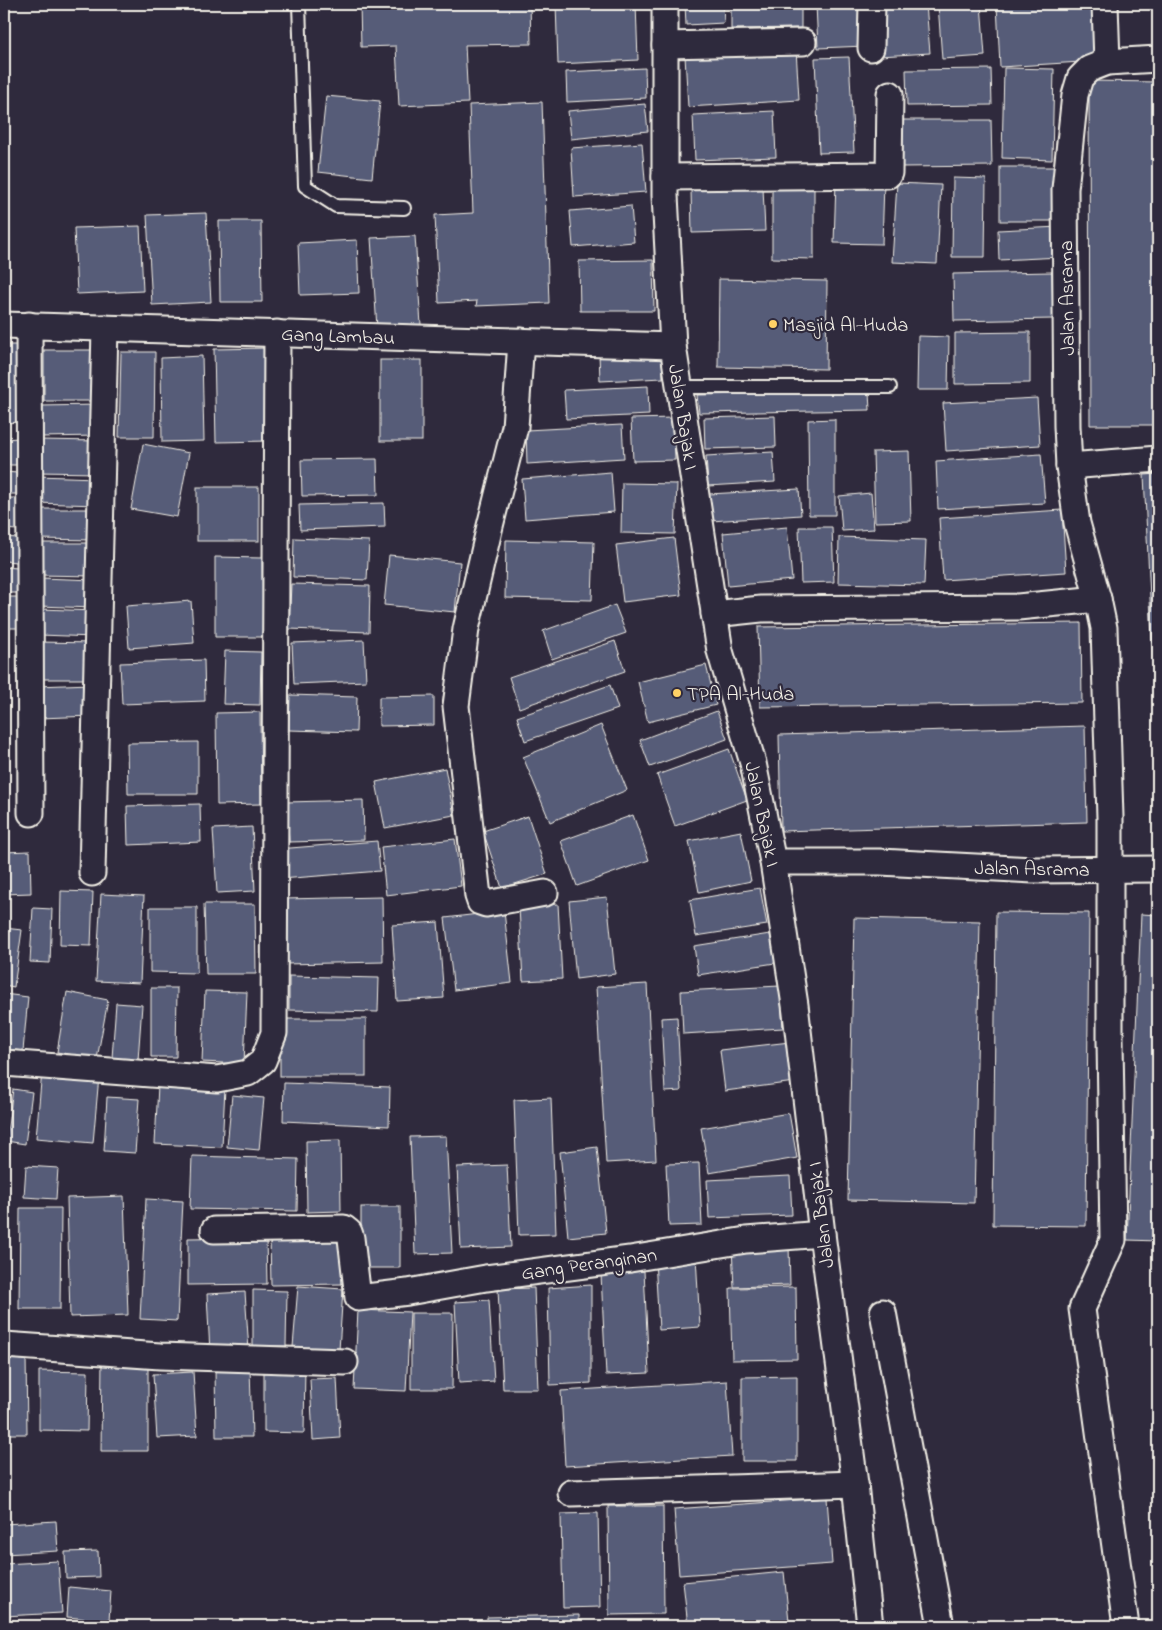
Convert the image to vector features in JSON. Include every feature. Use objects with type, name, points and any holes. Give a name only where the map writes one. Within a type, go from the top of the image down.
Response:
[{"type":"street","name":"Jalan Bajak I","points":[[665,4],[665,177],[673,346],[720,651],[753,763],[773,862],[795,1005],[822,1234],[855,1484],[870,1626]]},
{"type":"street","points":[[872,4],[872,48]]},
{"type":"street","points":[[1105,4],[1106,62]]},
{"type":"street","points":[[665,45],[803,42]]},
{"type":"street","name":"Jalan Asrama","points":[[773,862],[880,862],[1033,870],[1109,870],[1110,817],[1104,628],[1077,523],[1069,466],[1065,189],[1075,95],[1080,78],[1089,69],[1106,62],[1158,59]]},
{"type":"street","points":[[665,177],[888,175],[890,94]]},
{"type":"street","name":"Gang Lambau","points":[[4,325],[673,346]]},
{"type":"street","points":[[30,325],[31,813]]},
{"type":"street","points":[[92,873],[105,328]]},
{"type":"street","points":[[4,1064],[217,1079],[248,1073],[263,1061],[274,1033],[277,333]]},
{"type":"street","points":[[522,341],[515,427],[466,629],[456,706],[480,902],[486,904],[545,893]]},
{"type":"street","points":[[1069,466],[1158,459]]},
{"type":"street","points":[[714,614],[761,609],[1018,607],[1098,599]]},
{"type":"street","points":[[1126,1626],[1082,1309],[1113,1240],[1109,870],[1158,869]]},
{"type":"street","name":"Gang Peranginan","points":[[214,1230],[344,1228],[349,1232],[351,1238],[358,1298],[408,1292],[486,1278],[630,1259],[746,1240],[822,1234]]},
{"type":"street","points":[[883,1312],[941,1626]]},
{"type":"street","points":[[4,1345],[160,1356],[345,1362]]},
{"type":"street","points":[[571,1493],[855,1484]]},
{"type":"lane","points":[[299,4],[305,186],[336,206],[404,208]]},
{"type":"lane","points":[[680,387],[890,387]]},
{"type":"building","points":[[360,4],[530,4],[531,44],[465,45],[468,103],[399,106],[396,46],[361,47]]},
{"type":"building","points":[[556,4],[636,4],[638,60],[558,64]]},
{"type":"building","points":[[685,4],[723,4],[724,23],[686,25]]},
{"type":"building","points":[[731,4],[801,4],[801,28],[731,29]]},
{"type":"building","points":[[816,4],[863,4],[865,46],[818,48]]},
{"type":"building","points":[[876,4],[926,4],[930,53],[880,56]]},
{"type":"building","points":[[938,4],[981,4],[985,56],[942,59]]},
{"type":"building","points":[[997,4],[1094,4],[1097,61],[1000,67]]},
{"type":"building","points":[[796,49],[799,100],[688,107],[685,56]]},
{"type":"building","points":[[849,57],[854,152],[819,153],[815,58]]},
{"type":"building","points":[[645,68],[646,98],[567,102],[566,72]]},
{"type":"building","points":[[1004,68],[1054,69],[1052,160],[1002,158]]},
{"type":"building","points":[[991,69],[992,105],[907,106],[906,70]]},
{"type":"building","points":[[1089,81],[1158,82],[1158,425],[1090,425]]},
{"type":"building","points":[[326,96],[380,101],[372,178],[318,172]]},
{"type":"building","points":[[542,102],[549,303],[476,306],[477,301],[439,303],[435,215],[473,213],[469,105]]},
{"type":"building","points":[[645,104],[648,131],[571,139],[568,111]]},
{"type":"building","points":[[774,111],[776,157],[695,160],[693,115]]},
{"type":"building","points":[[900,120],[991,120],[992,166],[901,167]]},
{"type":"building","points":[[642,143],[646,192],[574,197],[571,148]]},
{"type":"building","points":[[1000,167],[1054,167],[1054,221],[1000,221]]},
{"type":"building","points":[[772,178],[814,178],[814,259],[772,258]]},
{"type":"building","points":[[953,178],[986,179],[985,257],[952,257]]},
{"type":"building","points":[[836,181],[884,183],[882,244],[834,243]]},
{"type":"building","points":[[897,183],[941,185],[937,264],[892,262]]},
{"type":"building","points":[[763,188],[765,231],[692,233],[691,190]]},
{"type":"building","points":[[631,206],[634,242],[573,247],[570,211]]},
{"type":"building","points":[[206,213],[211,302],[152,305],[147,215]]},
{"type":"building","points":[[219,221],[261,221],[262,302],[220,302]]},
{"type":"building","points":[[140,226],[143,291],[77,294],[74,228]]},
{"type":"building","points":[[1059,227],[1061,257],[999,260],[998,230]]},
{"type":"building","points":[[415,236],[421,325],[377,328],[371,238]]},
{"type":"building","points":[[357,240],[359,293],[300,295],[298,243]]},
{"type":"building","points":[[653,260],[654,311],[580,311],[579,261]]},
{"type":"building","points":[[1052,272],[1053,319],[954,321],[953,274]]},
{"type":"building","name":"Masjid Al-Huda","points":[[719,279],[827,281],[826,369],[718,367]]},
{"type":"building","points":[[1030,332],[1030,383],[955,384],[955,333]]},
{"type":"building","points":[[918,336],[949,337],[948,390],[917,390]]},
{"type":"building","points":[[4,345],[20,345],[22,422],[4,423]]},
{"type":"building","points":[[268,348],[270,441],[216,442],[214,349]]},
{"type":"building","points":[[44,350],[97,350],[97,401],[44,401]]},
{"type":"building","points":[[662,351],[663,378],[600,381],[599,353]]},
{"type":"building","points":[[121,352],[155,352],[154,437],[119,437]]},
{"type":"building","points":[[202,356],[204,441],[162,442],[161,358]]},
{"type":"building","points":[[380,360],[422,360],[422,441],[380,441]]},
{"type":"building","points":[[648,386],[649,415],[566,419],[564,390]]},
{"type":"building","points":[[869,392],[870,410],[699,413],[697,395]]},
{"type":"building","points":[[1037,398],[1040,445],[946,451],[943,403]]},
{"type":"building","points":[[98,405],[98,436],[41,437],[41,406]]},
{"type":"building","points":[[775,416],[776,447],[705,449],[704,418]]},
{"type":"building","points":[[674,418],[675,460],[633,461],[631,419]]},
{"type":"building","points":[[835,419],[835,515],[809,515],[808,420]]},
{"type":"building","points":[[622,425],[624,458],[527,464],[526,430]]},
{"type":"building","points":[[19,438],[20,465],[4,465],[4,439]]},
{"type":"building","points":[[39,440],[98,441],[97,473],[38,472]]},
{"type":"building","points":[[143,444],[189,453],[177,517],[131,509]]},
{"type":"building","points":[[909,451],[911,521],[875,522],[873,452]]},
{"type":"building","points":[[773,452],[775,482],[708,486],[706,456]]},
{"type":"building","points":[[1041,454],[1045,503],[938,509],[936,461]]},
{"type":"building","points":[[377,459],[378,495],[302,496],[301,460]]},
{"type":"building","points":[[4,472],[18,473],[17,494],[4,494]]},
{"type":"building","points":[[611,472],[614,512],[525,519],[522,479]]},
{"type":"building","points":[[1158,474],[1158,762],[1144,475]]},
{"type":"building","points":[[37,476],[97,478],[97,505],[36,503]]},
{"type":"building","points":[[622,483],[677,484],[675,534],[621,533]]},
{"type":"building","points":[[197,487],[259,487],[259,541],[197,541]]},
{"type":"building","points":[[799,489],[801,515],[711,521],[709,494]]},
{"type":"building","points":[[871,493],[874,529],[842,531],[839,496]]},
{"type":"building","points":[[4,498],[18,498],[17,530],[4,529]]},
{"type":"building","points":[[384,503],[385,527],[300,530],[299,505]]},
{"type":"building","points":[[39,509],[95,509],[95,540],[38,539]]},
{"type":"building","points":[[1062,510],[1066,572],[943,580],[939,518]]},
{"type":"building","points":[[787,527],[792,580],[728,586],[723,533]]},
{"type":"building","points":[[799,527],[832,527],[834,582],[801,583]]},
{"type":"building","points":[[4,537],[18,538],[17,562],[4,561]]},
{"type":"building","points":[[839,537],[926,540],[924,585],[838,583]]},
{"type":"building","points":[[294,538],[369,541],[367,580],[293,577]]},
{"type":"building","points":[[674,538],[681,595],[623,602],[616,545]]},
{"type":"building","points":[[506,540],[594,542],[592,600],[505,598]]},
{"type":"building","points":[[39,543],[95,543],[95,576],[39,575]]},
{"type":"building","points":[[389,555],[460,562],[455,612],[384,605]]},
{"type":"building","points":[[215,557],[262,558],[263,637],[215,637]]},
{"type":"building","points":[[4,567],[18,568],[17,593],[4,593]]},
{"type":"building","points":[[41,578],[94,580],[93,608],[39,606]]},
{"type":"building","points":[[291,584],[370,586],[369,632],[289,629]]},
{"type":"building","points":[[4,597],[20,597],[20,628],[4,628]]},
{"type":"building","points":[[191,601],[194,643],[129,648],[126,606]]},
{"type":"building","points":[[615,605],[626,633],[552,659],[543,631]]},
{"type":"building","points":[[41,609],[95,611],[94,637],[40,635]]},
{"type":"building","points":[[1081,623],[1082,703],[760,707],[758,627]]},
{"type":"building","points":[[364,640],[366,681],[294,684],[292,643]]},
{"type":"building","points":[[615,641],[625,671],[519,708],[509,677]]},
{"type":"building","points":[[38,642],[93,643],[92,679],[38,679]]},
{"type":"building","points":[[225,651],[261,652],[260,705],[223,704]]},
{"type":"building","points":[[204,660],[205,701],[122,704],[120,663]]},
{"type":"building","name":"TPA Al-Huda","points":[[706,665],[716,705],[648,722],[638,682]]},
{"type":"building","points":[[91,684],[92,716],[40,718],[38,686]]},
{"type":"building","points":[[610,685],[618,709],[525,741],[517,717]]},
{"type":"building","points":[[290,695],[357,697],[356,732],[289,730]]},
{"type":"building","points":[[434,696],[434,725],[379,726],[379,697]]},
{"type":"building","points":[[717,711],[727,739],[650,767],[640,740]]},
{"type":"building","points":[[260,712],[261,804],[217,805],[216,713]]},
{"type":"building","points":[[601,725],[627,790],[550,822],[523,757]]},
{"type":"building","points":[[1085,726],[1087,822],[781,831],[779,735]]},
{"type":"building","points":[[198,742],[198,794],[128,794],[127,743]]},
{"type":"building","points":[[729,749],[747,800],[675,826],[657,775]]},
{"type":"building","points":[[445,768],[454,815],[385,828],[376,782]]},
{"type":"building","points":[[363,800],[364,840],[289,842],[287,802]]},
{"type":"building","points":[[200,804],[201,842],[128,845],[127,806]]},
{"type":"building","points":[[633,815],[649,860],[577,886],[561,841]]},
{"type":"building","points":[[528,816],[547,874],[502,888],[483,831]]},
{"type":"building","points":[[252,827],[255,891],[217,893],[213,829]]},
{"type":"building","points":[[741,831],[751,881],[699,892],[689,841]]},
{"type":"building","points":[[455,839],[461,886],[386,895],[381,847]]},
{"type":"building","points":[[377,841],[380,871],[281,879],[278,849]]},
{"type":"building","points":[[30,851],[31,893],[4,894],[4,852]]},
{"type":"building","points":[[760,888],[767,925],[696,936],[690,900]]},
{"type":"building","points":[[61,891],[93,892],[91,946],[60,945]]},
{"type":"building","points":[[101,894],[144,896],[140,983],[96,981]]},
{"type":"building","points":[[382,897],[383,962],[284,964],[283,899]]},
{"type":"building","points":[[607,897],[615,974],[576,979],[569,901]]},
{"type":"building","points":[[204,904],[255,904],[256,974],[206,974]]},
{"type":"building","points":[[558,904],[562,979],[523,981],[519,907]]},
{"type":"building","points":[[150,907],[197,907],[197,973],[150,972]]},
{"type":"building","points":[[33,908],[52,909],[50,963],[30,962]]},
{"type":"building","points":[[504,911],[512,983],[454,990],[445,918]]},
{"type":"building","points":[[996,912],[1089,913],[1086,1226],[993,1225]]},
{"type":"building","points":[[1141,914],[1158,915],[1158,1241],[1127,1240]]},
{"type":"building","points":[[854,918],[980,921],[974,1203],[848,1200]]},
{"type":"building","points":[[438,922],[444,998],[397,1001],[392,925]]},
{"type":"building","points":[[4,928],[22,930],[14,987],[4,985]]},
{"type":"building","points":[[770,934],[775,963],[698,975],[694,946]]},
{"type":"building","points":[[289,976],[379,978],[378,1012],[289,1010]]},
{"type":"building","points":[[647,984],[656,1160],[606,1163],[596,987]]},
{"type":"building","points":[[780,986],[783,1028],[683,1034],[681,991]]},
{"type":"building","points":[[151,988],[177,988],[176,1057],[151,1057]]},
{"type":"building","points":[[205,991],[247,992],[244,1064],[202,1062]]},
{"type":"building","points":[[67,992],[108,1000],[97,1059],[57,1052]]},
{"type":"building","points":[[4,994],[28,997],[23,1051],[4,1049]]},
{"type":"building","points":[[116,1003],[142,1005],[138,1060],[112,1058]]},
{"type":"building","points":[[677,1017],[681,1091],[665,1092],[661,1018]]},
{"type":"building","points":[[280,1019],[366,1019],[366,1076],[280,1076]]},
{"type":"building","points":[[790,1042],[795,1082],[725,1091],[720,1050]]},
{"type":"building","points":[[42,1071],[99,1076],[93,1143],[36,1138]]},
{"type":"building","points":[[284,1083],[390,1087],[389,1126],[283,1121]]},
{"type":"building","points":[[158,1085],[225,1088],[222,1147],[155,1144]]},
{"type":"building","points":[[13,1089],[32,1092],[25,1144],[6,1141]]},
{"type":"building","points":[[232,1095],[264,1098],[259,1150],[227,1147]]},
{"type":"building","points":[[107,1097],[139,1099],[135,1153],[104,1151]]},
{"type":"building","points":[[551,1098],[556,1234],[519,1235],[514,1100]]},
{"type":"building","points":[[789,1113],[797,1158],[709,1173],[701,1128]]},
{"type":"building","points":[[446,1136],[452,1253],[415,1254],[410,1137]]},
{"type":"building","points":[[340,1140],[341,1211],[307,1212],[306,1141]]},
{"type":"building","points":[[597,1147],[606,1233],[568,1237],[560,1152]]},
{"type":"building","points":[[192,1156],[298,1159],[297,1211],[190,1209]]},
{"type":"building","points":[[699,1163],[702,1225],[669,1226],[666,1164]]},
{"type":"building","points":[[507,1165],[511,1247],[461,1249],[457,1167]]},
{"type":"building","points":[[26,1166],[58,1168],[56,1199],[24,1197]]},
{"type":"building","points":[[790,1176],[792,1215],[709,1218],[707,1180]]},
{"type":"building","points":[[124,1196],[128,1315],[70,1317],[67,1198]]},
{"type":"building","points":[[146,1199],[183,1201],[177,1321],[140,1319]]},
{"type":"building","points":[[361,1207],[400,1207],[400,1268],[361,1268]]},
{"type":"building","points":[[20,1208],[61,1208],[60,1309],[19,1309]]},
{"type":"building","points":[[341,1235],[342,1284],[271,1285],[270,1236]]},
{"type":"building","points":[[266,1237],[267,1284],[188,1285],[188,1238]]},
{"type":"building","points":[[789,1246],[790,1285],[734,1287],[732,1248]]},
{"type":"building","points":[[696,1256],[700,1327],[659,1330],[655,1259]]},
{"type":"building","points":[[644,1271],[649,1373],[606,1375],[601,1274]]},
{"type":"building","points":[[591,1285],[591,1383],[550,1385],[548,1288]]},
{"type":"building","points":[[298,1286],[343,1289],[339,1350],[293,1347]]},
{"type":"building","points":[[796,1287],[797,1359],[732,1360],[730,1288]]},
{"type":"building","points":[[534,1288],[538,1389],[503,1389],[498,1289]]},
{"type":"building","points":[[253,1290],[287,1291],[286,1346],[253,1346]]},
{"type":"building","points":[[245,1292],[249,1351],[210,1353],[207,1294]]},
{"type":"building","points":[[489,1300],[494,1381],[459,1383],[455,1302]]},
{"type":"building","points":[[358,1310],[410,1312],[406,1391],[354,1389]]},
{"type":"building","points":[[411,1313],[453,1313],[452,1389],[411,1389]]},
{"type":"building","points":[[4,1357],[26,1357],[27,1434],[4,1434]]},
{"type":"building","points":[[102,1357],[148,1357],[148,1451],[101,1451]]},
{"type":"building","points":[[264,1364],[305,1365],[304,1433],[264,1432]]},
{"type":"building","points":[[250,1367],[252,1437],[216,1437],[215,1368]]},
{"type":"building","points":[[39,1371],[88,1372],[87,1431],[39,1430]]},
{"type":"building","points":[[193,1372],[197,1436],[157,1438],[153,1374]]},
{"type":"building","points":[[797,1376],[797,1461],[742,1461],[742,1377]]},
{"type":"building","points":[[337,1378],[340,1438],[313,1440],[310,1379]]},
{"type":"building","points":[[727,1381],[732,1456],[565,1466],[561,1391]]},
{"type":"building","points":[[827,1498],[832,1564],[679,1575],[674,1509]]},
{"type":"building","points":[[608,1506],[663,1506],[664,1614],[609,1615]]},
{"type":"building","points":[[598,1513],[600,1607],[563,1608],[561,1514]]},
{"type":"building","points":[[56,1521],[58,1551],[4,1554],[4,1524]]},
{"type":"building","points":[[98,1551],[99,1577],[66,1578],[65,1552]]},
{"type":"building","points":[[58,1561],[62,1613],[4,1616],[4,1564]]},
{"type":"building","points":[[784,1572],[789,1621],[729,1626],[688,1626],[683,1582]]},
{"type":"building","points":[[69,1587],[111,1591],[109,1621],[67,1617]]},
{"type":"building","points":[[579,1615],[579,1626],[487,1626],[487,1617]]},
{"type":"building","points":[[77,1624],[77,1626],[10,1626]]},
{"type":"place","name":"Masjid Al-Huda","points":[[773,324]]},
{"type":"place","name":"TPA Al-Huda","points":[[677,693]]}]
